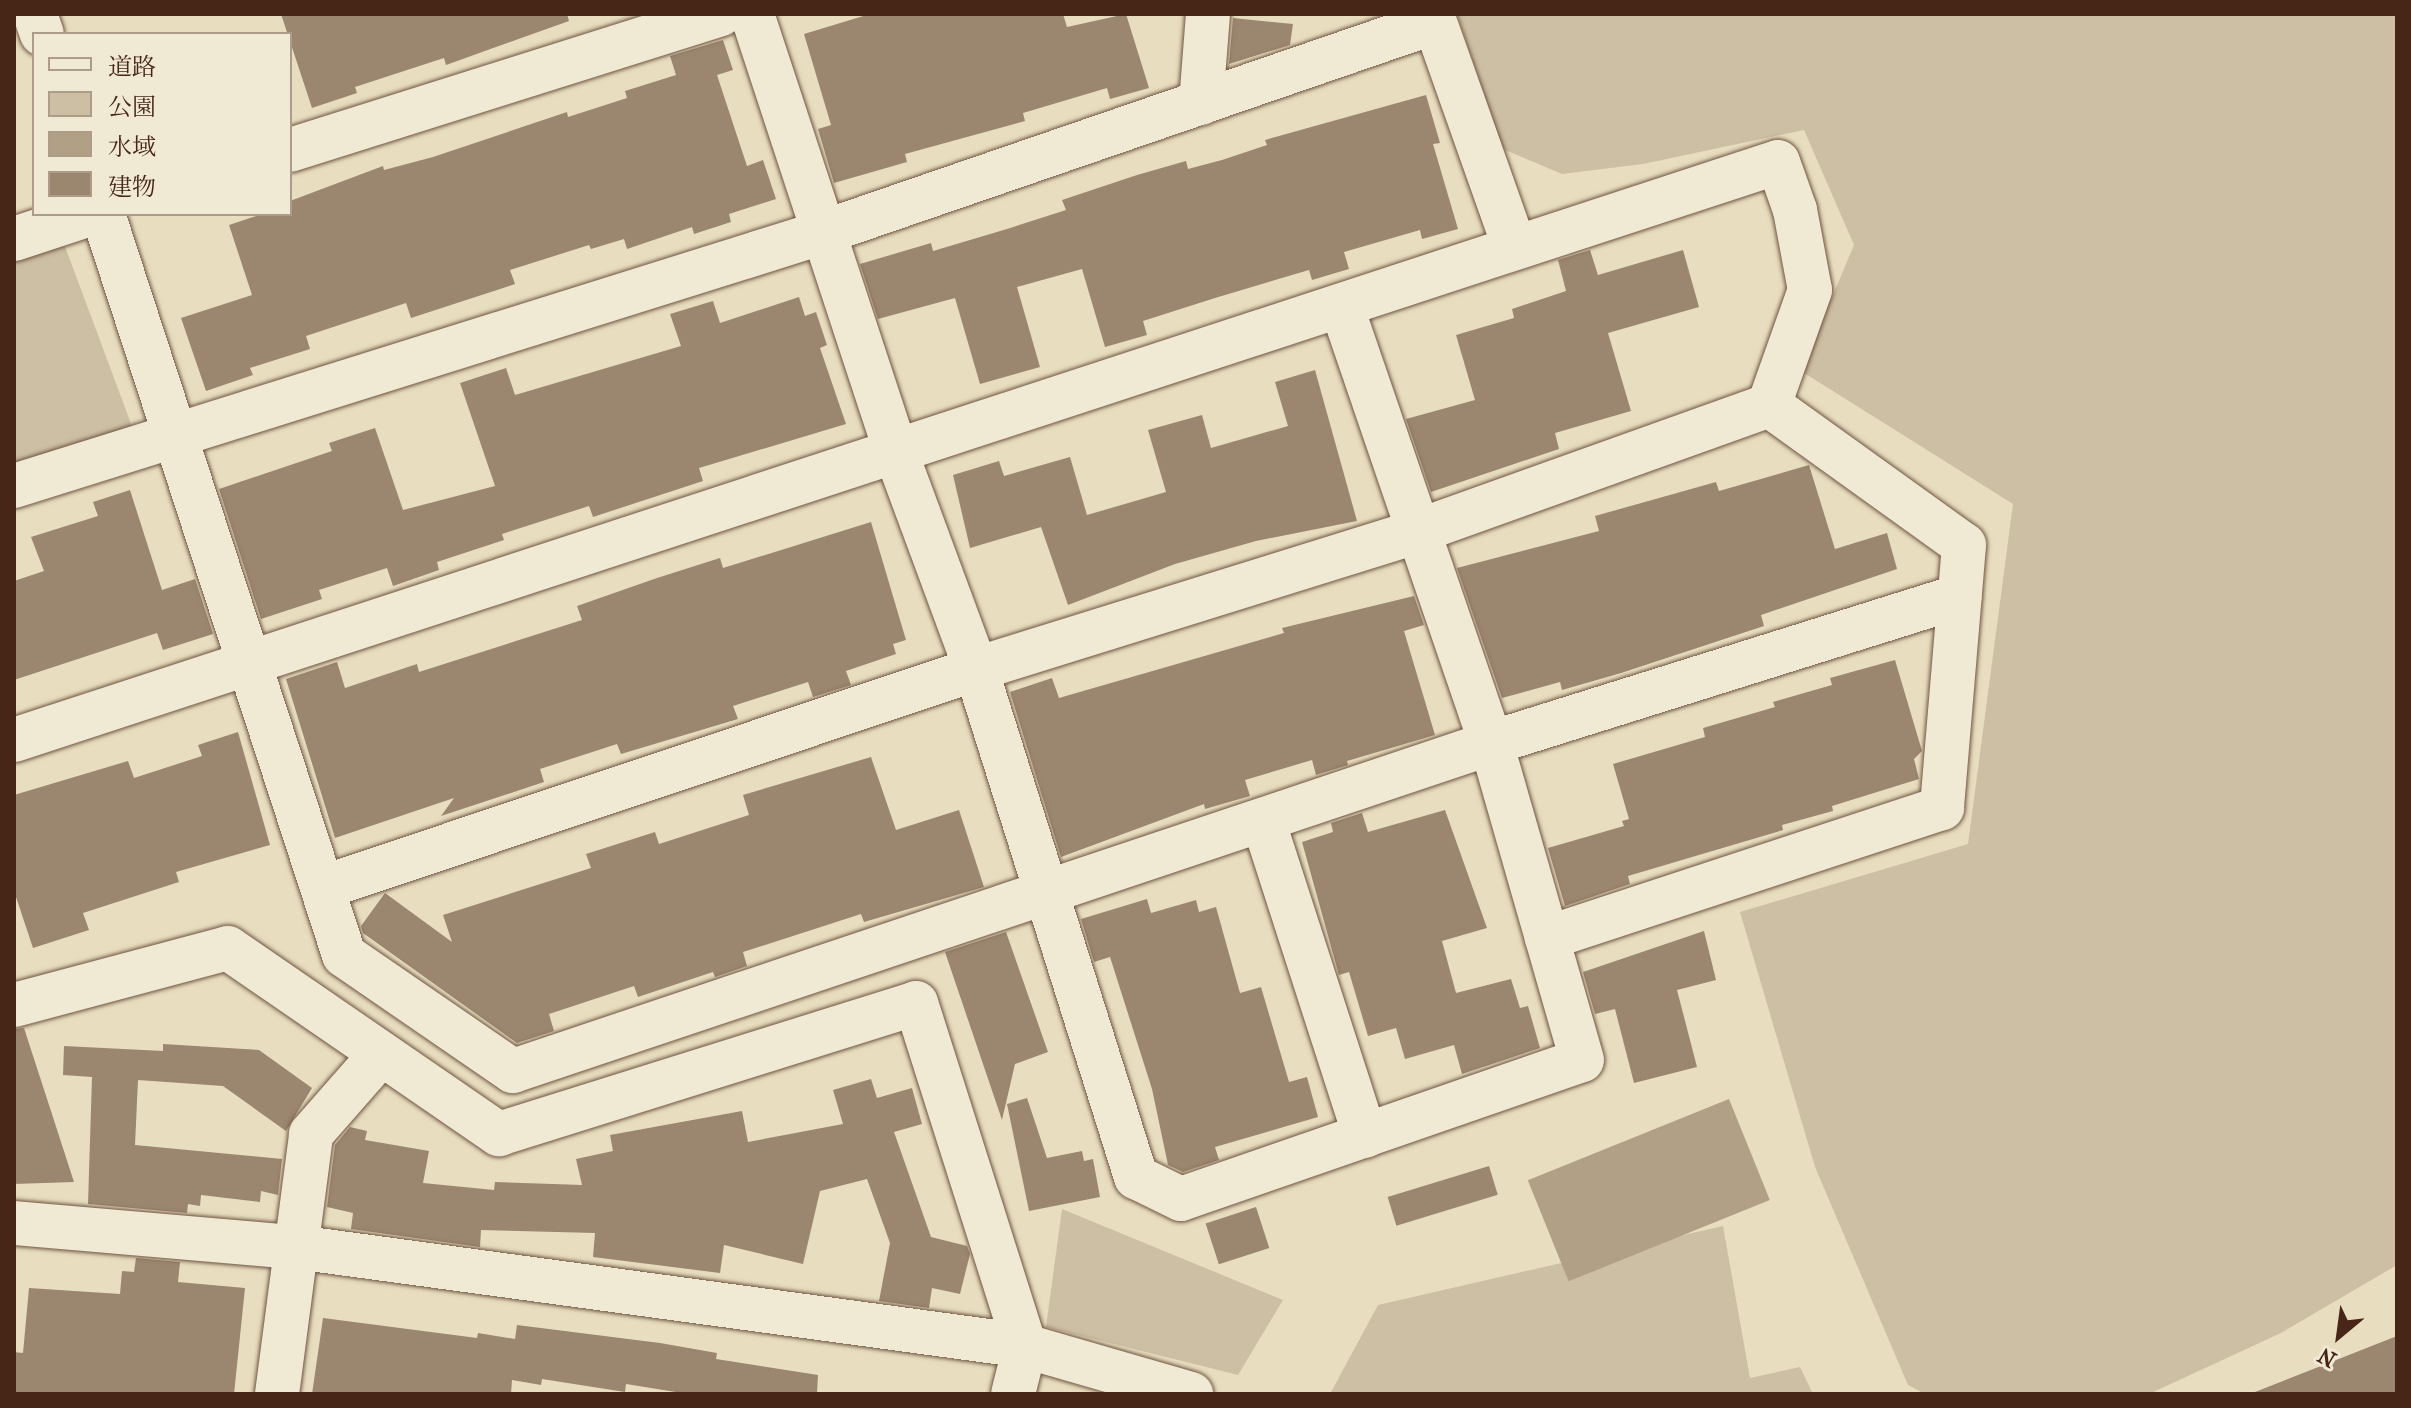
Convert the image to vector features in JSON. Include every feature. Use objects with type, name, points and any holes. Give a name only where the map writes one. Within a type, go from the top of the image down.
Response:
[{"type":"street","points":[[292,149],[721,14]]},
{"type":"street","points":[[752,14],[821,233],[895,450],[976,669],[1136,1177],[1181,1199],[1582,1060],[1491,743],[1341,306]]},
{"type":"street","points":[[1201,103],[1208,14]]},
{"type":"street","points":[[14,486],[821,233],[1201,103],[1432,19],[1514,245]]},
{"type":"street","points":[[14,740],[1341,306],[1514,245],[1778,162],[1795,210],[1810,290],[1769,405]]},
{"type":"street","points":[[14,239],[84,216]]},
{"type":"street","points":[[104,216],[177,433],[344,955],[513,1071],[1491,743],[1960,596]]},
{"type":"street","points":[[324,887],[976,669],[1418,531],[1769,405]]},
{"type":"street","points":[[1547,938],[1942,808],[1964,545],[1769,405]]},
{"type":"street","points":[[1263,820],[1365,1136]]},
{"type":"street","points":[[14,1005],[228,948],[499,1134],[916,1003],[1025,1346],[1013,1394]]},
{"type":"street","points":[[277,1394],[311,1134],[381,1054]]},
{"type":"street","points":[[14,1223],[296,1247],[1025,1346],[1191,1394]]},
{"type":"green space","points":[[1457,14],[2397,14],[2397,1265],[2281,1333],[2149,1394],[1925,1394],[1908,1385],[1815,1167],[1740,912],[1968,844],[2013,504],[1801,371],[1854,245],[1804,130],[1643,164],[1562,174],[1503,149]]},
{"type":"green space","points":[[57,225],[139,445],[14,486],[14,239]]},
{"type":"green space","points":[[1062,1209],[1283,1300],[1238,1375],[1046,1327]]},
{"type":"green space","points":[[1723,1226],[1750,1378],[1800,1367],[1813,1394],[1330,1394],[1378,1305]]},
{"type":"water","points":[[1729,1099],[1770,1200],[1569,1281],[1528,1180]]},
{"type":"building","points":[[281,14],[567,14],[569,21],[446,65],[444,58],[355,87],[357,93],[312,108],[292,47],[292,32],[287,32]]},
{"type":"building","points":[[870,14],[1063,14],[1067,27],[1126,14],[1149,88],[1110,99],[1107,88],[1023,113],[1025,121],[905,154],[907,162],[834,183],[818,129],[831,125],[804,34]]},
{"type":"building","points":[[1233,18],[1293,24],[1290,45],[1229,64]]},
{"type":"building","points":[[723,40],[733,70],[717,75],[747,166],[763,160],[776,199],[729,214],[731,222],[694,234],[692,227],[627,249],[624,239],[591,249],[589,245],[510,270],[515,284],[411,318],[406,303],[306,336],[310,349],[250,368],[253,375],[206,391],[181,318],[252,295],[229,225],[256,216],[292,216],[292,200],[383,166],[384,170],[433,157],[567,112],[568,117],[627,98],[625,91],[676,75],[670,56]]},
{"type":"building","points":[[1426,95],[1440,143],[1433,144],[1458,229],[1422,239],[1420,230],[1344,252],[1349,269],[1312,280],[1309,270],[1143,321],[1147,335],[1105,347],[1082,269],[1017,287],[1040,367],[980,384],[955,298],[878,319],[860,264],[931,243],[933,251],[1007,229],[1066,210],[1062,200],[1137,175],[1186,161],[1188,169],[1222,160],[1267,145],[1265,140]]},
{"type":"building","points":[[1590,250],[1598,275],[1683,250],[1699,307],[1608,333],[1631,411],[1555,433],[1559,449],[1431,492],[1406,419],[1475,400],[1456,335],[1514,318],[1512,309],[1566,291],[1558,260]]},
{"type":"building","points":[[799,297],[805,316],[816,312],[827,345],[820,348],[846,424],[699,468],[703,481],[593,517],[589,506],[502,534],[504,540],[437,562],[439,570],[393,586],[387,568],[319,590],[322,599],[261,619],[219,489],[332,451],[329,443],[375,428],[403,510],[495,486],[460,383],[506,368],[515,395],[681,346],[670,314],[713,301],[720,323]]},
{"type":"building","points":[[1315,370],[1357,521],[1256,541],[1175,564],[1068,605],[1041,527],[970,548],[953,475],[999,461],[1004,476],[1070,457],[1087,515],[1166,492],[1148,430],[1202,415],[1211,448],[1288,426],[1275,382]]},
{"type":"building","points":[[1809,465],[1835,549],[1887,533],[1897,569],[1761,615],[1764,626],[1621,673],[1562,690],[1560,682],[1502,698],[1457,568],[1599,531],[1595,516],[1716,482],[1719,491]]},
{"type":"building","points":[[130,490],[162,590],[195,579],[213,634],[163,650],[157,633],[14,680],[14,581],[44,571],[31,537],[98,516],[93,502]]},
{"type":"building","points":[[871,522],[906,640],[893,644],[896,654],[846,671],[851,685],[813,697],[808,682],[733,706],[738,719],[621,754],[617,744],[540,769],[544,782],[441,816],[454,798],[335,838],[286,679],[337,662],[345,688],[417,664],[419,672],[582,620],[577,606],[657,578],[720,558],[723,568]]},
{"type":"building","points":[[1414,596],[1424,625],[1404,631],[1435,735],[1347,761],[1348,765],[1316,775],[1312,760],[1245,780],[1250,796],[1205,809],[1204,804],[1061,857],[1010,692],[1052,678],[1059,698],[1284,633],[1282,628]]},
{"type":"building","points":[[1895,660],[1922,751],[1914,759],[1919,779],[1832,806],[1833,811],[1782,825],[1783,830],[1628,876],[1630,884],[1565,906],[1548,848],[1624,826],[1622,821],[1629,819],[1613,764],[1705,737],[1703,728],[1775,707],[1773,702],[1832,685],[1830,678]]},
{"type":"building","points":[[238,732],[270,845],[176,872],[179,882],[83,913],[89,930],[33,948],[14,891],[14,795],[128,761],[134,778],[202,756],[198,745]]},
{"type":"building","points":[[871,757],[896,830],[959,810],[984,887],[864,922],[861,914],[743,952],[747,966],[715,977],[713,972],[638,997],[634,986],[549,1014],[554,1031],[517,1043],[363,933],[361,926],[385,893],[452,942],[443,915],[591,868],[586,854],[655,832],[659,844],[749,815],[743,795]]},
{"type":"building","points":[[1445,810],[1487,928],[1442,941],[1456,993],[1511,979],[1520,1008],[1528,1006],[1540,1048],[1462,1074],[1454,1045],[1405,1059],[1396,1028],[1368,1036],[1349,972],[1339,975],[1302,842],[1333,832],[1331,823],[1362,813],[1368,832]]},
{"type":"building","points":[[1147,899],[1151,913],[1196,900],[1199,912],[1216,907],[1240,993],[1261,987],[1289,1082],[1307,1077],[1318,1117],[1215,1147],[1219,1160],[1183,1172],[1168,1165],[1152,1089],[1110,957],[1094,962],[1081,919]]},
{"type":"building","points":[[1704,931],[1716,980],[1677,990],[1697,1067],[1634,1083],[1615,1009],[1595,1014],[1583,972]]},
{"type":"building","points":[[1006,932],[1048,1052],[1015,1064],[1002,1120],[945,952]]},
{"type":"building","points":[[24,1028],[74,1182],[14,1184],[14,1029]]},
{"type":"building","points":[[163,1044],[259,1050],[312,1088],[286,1131],[223,1086],[138,1080],[135,1145],[282,1159],[278,1195],[261,1191],[260,1202],[201,1195],[200,1206],[188,1204],[187,1213],[88,1204],[92,1077],[63,1075],[64,1046],[163,1051]]},
{"type":"building","points":[[871,1079],[877,1098],[912,1088],[922,1124],[894,1132],[931,1237],[967,1246],[970,1254],[960,1294],[932,1288],[929,1308],[879,1301],[890,1243],[867,1179],[820,1191],[803,1264],[724,1245],[720,1273],[593,1257],[595,1233],[481,1230],[480,1247],[351,1229],[353,1213],[327,1207],[335,1145],[350,1127],[367,1131],[365,1140],[429,1151],[423,1183],[494,1190],[495,1182],[582,1185],[576,1159],[613,1151],[610,1135],[742,1111],[748,1142],[843,1124],[833,1090]]},
{"type":"building","points":[[1027,1098],[1047,1158],[1082,1151],[1084,1161],[1093,1159],[1100,1197],[1029,1211],[1007,1104]]},
{"type":"building","points":[[1489,1166],[1498,1195],[1396,1226],[1388,1197]]},
{"type":"building","points":[[1256,1207],[1269,1248],[1219,1264],[1206,1223]]},
{"type":"building","points":[[136,1258],[180,1262],[178,1282],[245,1288],[234,1394],[14,1394],[14,1352],[23,1353],[29,1288],[120,1294],[122,1271],[134,1272]]},
{"type":"building","points":[[323,1318],[477,1338],[478,1333],[515,1339],[517,1325],[660,1343],[717,1353],[716,1359],[818,1375],[817,1394],[688,1394],[626,1384],[625,1392],[542,1379],[541,1385],[512,1380],[511,1394],[312,1394]]},
{"type":"building","points":[[2397,1336],[2397,1394],[2255,1394],[2255,1392]]}]
